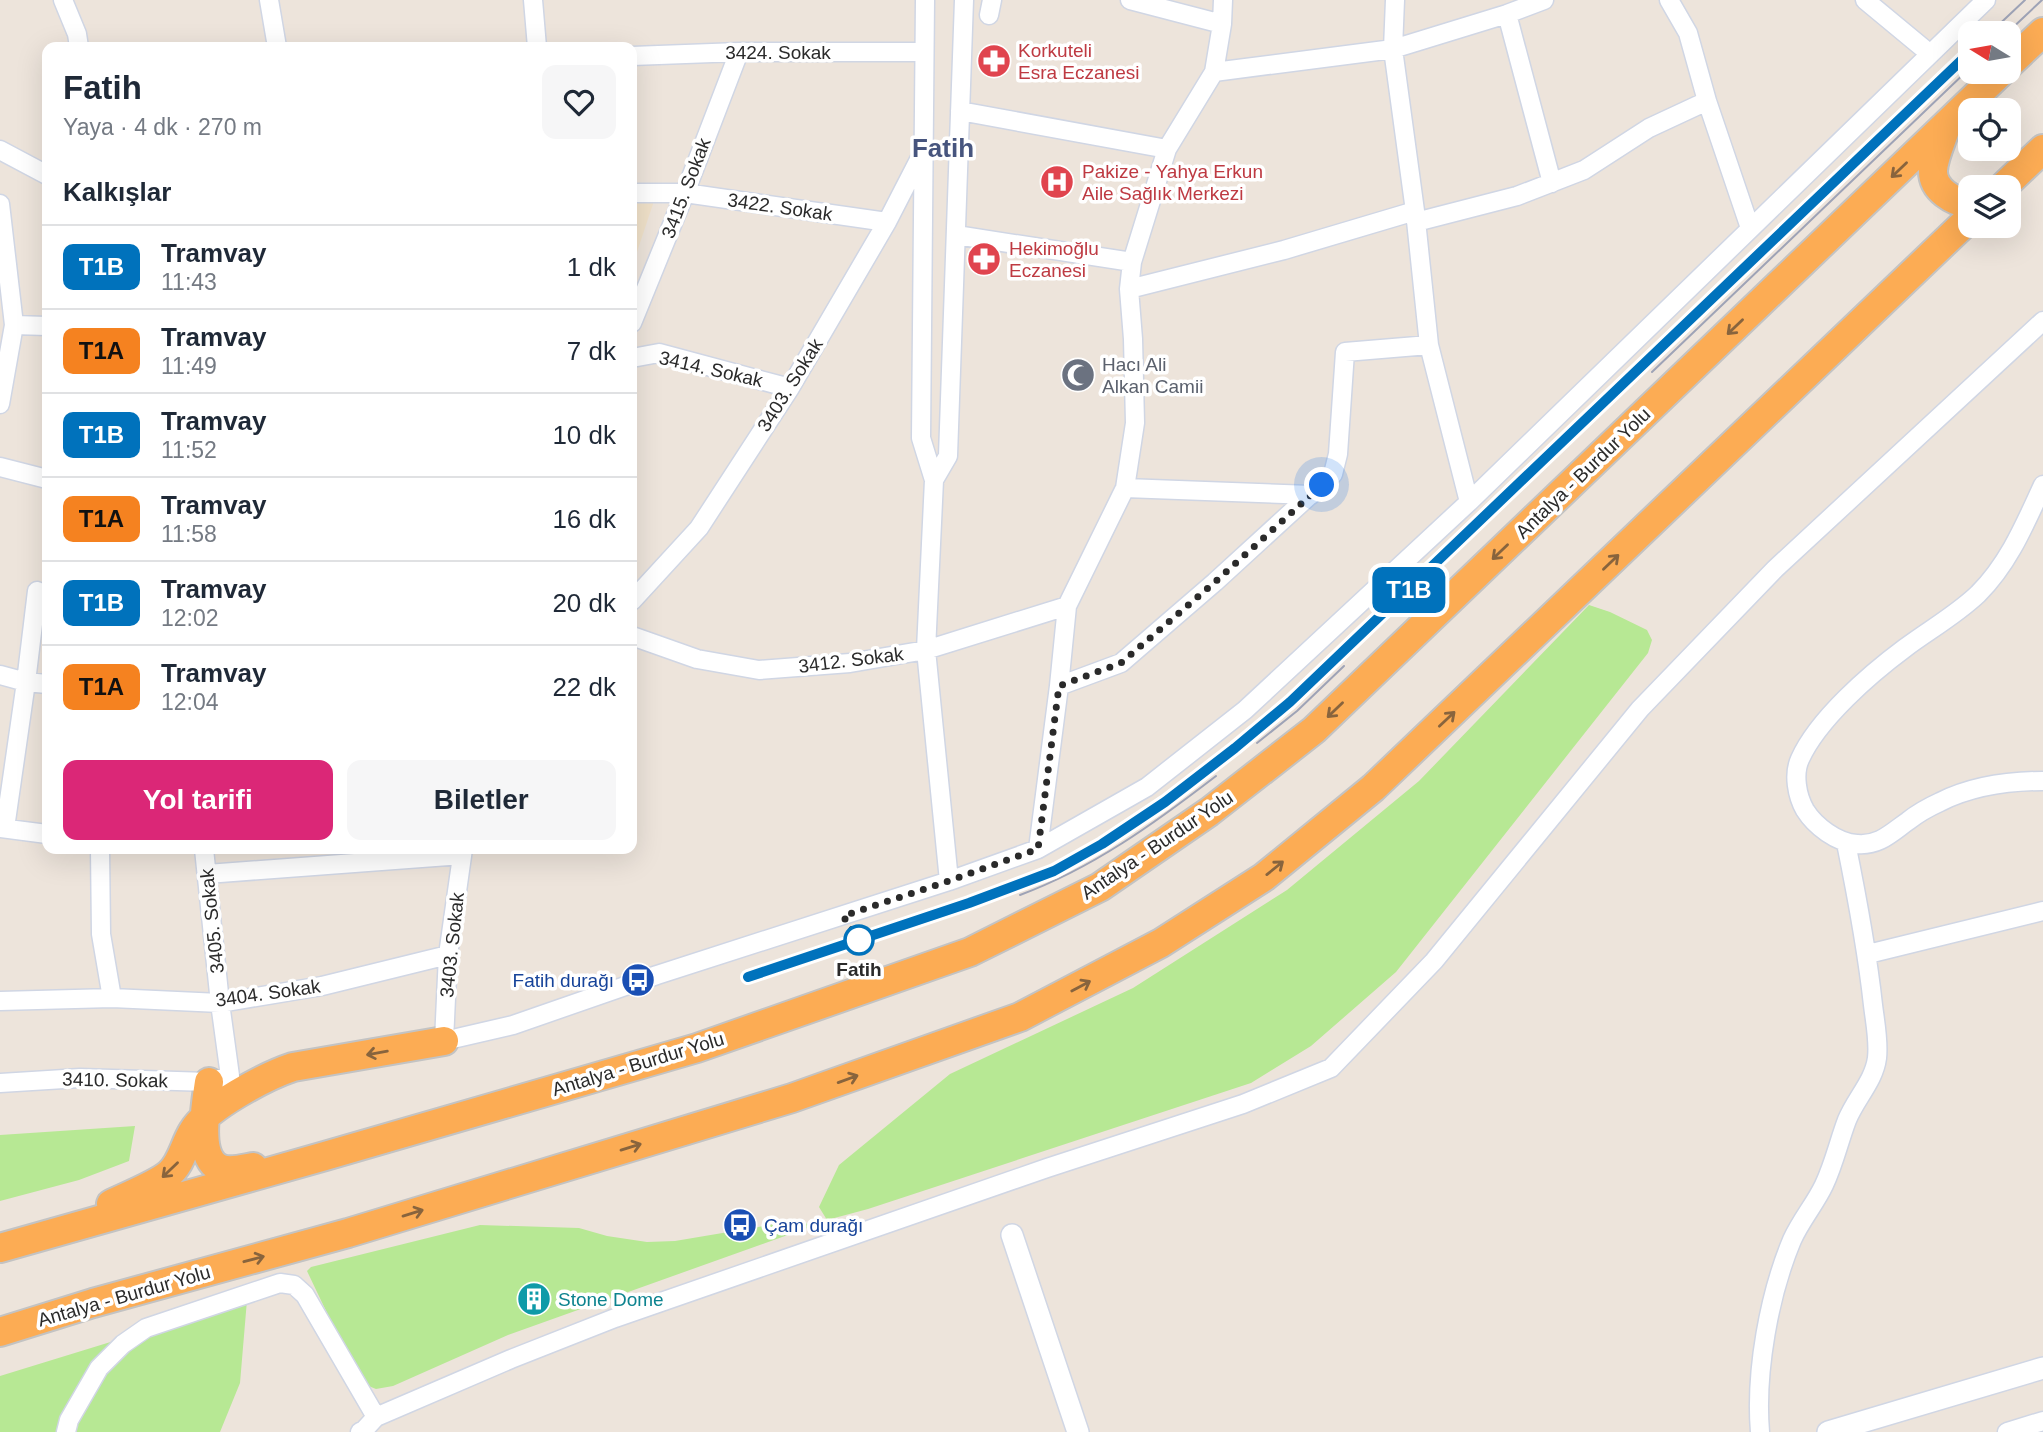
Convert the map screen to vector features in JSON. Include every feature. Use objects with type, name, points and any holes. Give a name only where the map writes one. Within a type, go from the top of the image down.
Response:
[{"type":"highway","points":[[2021,53],[2043,32]]},
{"type":"highway","name":"Antalya - Burdur Yolu","points":[[0,1248],[697,1048],[970,952],[1100,887],[1209,812],[1314,730],[1989,84]]},
{"type":"highway","points":[[1947,124],[1933,172],[1939,188],[1952,200],[1958,201]]},
{"type":"highway","points":[[2016,175],[2043,149]]},
{"type":"highway","name":"Antalya - Burdur Yolu","points":[[0,1332],[93,1303],[348,1233],[792,1098],[1020,1017],[1161,943],[1264,877],[1373,788],[1958,229]]},
{"type":"highway","points":[[49,1235],[168,1175],[176,1167],[193,1130],[203,1118],[232,1097],[274,1073],[293,1067],[444,1041]]},
{"type":"highway","points":[[220,1079],[203,1118],[209,1156],[213,1163],[220,1168],[234,1170],[325,1156]]},
{"type":"street","points":[[63,0],[78,42]]},
{"type":"street","points":[[269,0],[276,42]]},
{"type":"street","points":[[533,0],[537,42]]},
{"type":"street","points":[[925,0],[921,438],[934,480],[926,650],[949,881]]},
{"type":"street","points":[[934,480],[948,456],[964,0]]},
{"type":"street","points":[[1130,0],[1222,24]]},
{"type":"street","points":[[1038,849],[1067,606],[1125,488],[1135,423],[1129,289],[1132,262],[1167,149],[1214,72],[1223,0]]},
{"type":"street","points":[[1395,0],[1392,49],[1429,345],[1469,502]]},
{"type":"street","points":[[1214,72],[1392,49],[1544,0]]},
{"type":"street","points":[[1669,0],[1688,33],[1707,101],[1750,228]]},
{"type":"street","points":[[1865,0],[1929,53]]},
{"type":"street","points":[[444,1041],[513,1025],[1038,849],[1147,787],[1245,710],[1469,502],[1986,0]]},
{"type":"street","points":[[1507,14],[1552,183]]},
{"type":"street","name":"3424. Sokak","points":[[637,56],[739,52],[924,52]]},
{"type":"street","name":"3415. Sokak","points":[[637,311],[739,52]]},
{"type":"street","points":[[1129,289],[1415,217],[1517,196],[1584,170],[1649,128],[1707,101]]},
{"type":"street","points":[[960,111],[1167,149]]},
{"type":"street","points":[[0,150],[42,172]]},
{"type":"street","name":"3403. Sokak","points":[[637,596],[699,528],[790,388],[887,222],[923,150]]},
{"type":"street","name":"3422. Sokak","points":[[637,193],[685,193],[887,222]]},
{"type":"street","points":[[0,204],[2,246],[14,325],[0,404]]},
{"type":"street","points":[[956,235],[1132,262]]},
{"type":"street","points":[[360,1432],[376,1417],[615,1318],[1047,1168],[1243,1104],[1331,1068],[1434,961],[1640,709],[1775,569],[2043,321]]},
{"type":"street","points":[[14,325],[42,326]]},
{"type":"street","points":[[1059,686],[1121,663],[1333,474],[1338,454],[1345,352],[1429,345]]},
{"type":"street","name":"3414. Sokak","points":[[637,357],[659,353],[790,388]]},
{"type":"street","points":[[0,467],[42,478]]},
{"type":"street","points":[[2043,485],[2013,549],[1991,580],[1962,608],[1874,673],[1821,726],[1799,760],[1797,783],[1802,805],[1814,821],[1846,843],[1868,844],[1879,842],[1923,811],[1961,793],[2007,782],[2043,781]]},
{"type":"street","points":[[1125,488],[1311,495]]},
{"type":"street","points":[[37,591],[26,682],[2,828],[42,833]]},
{"type":"street","name":"3412. Sokak","points":[[637,638],[697,659],[759,670],[850,663],[926,650],[1067,606]]},
{"type":"street","points":[[0,675],[42,684]]},
{"type":"street","points":[[1760,1432],[1759,1392],[1763,1348],[1787,1253],[1803,1219],[1825,1184],[1853,1107],[1870,1082],[1874,1070],[1877,1046],[1868,954],[1846,843]]},
{"type":"street","points":[[100,854],[101,934],[111,998]]},
{"type":"street","name":"3405. Sokak","points":[[204,854],[220,1003],[220,1079]]},
{"type":"street","points":[[206,874],[439,854]]},
{"type":"street","name":"3403. Sokak","points":[[444,1041],[448,955],[462,854]]},
{"type":"street","points":[[1868,954],[2043,911]]},
{"type":"street","name":"3404. Sokak","points":[[0,1001],[111,998],[220,1003],[322,986],[448,955]]},
{"type":"street","name":"3410. Sokak","points":[[0,1083],[80,1078],[220,1079]]},
{"type":"street","points":[[1012,1235],[1078,1432]]},
{"type":"street","points":[[66,1432],[69,1420],[99,1368],[122,1343],[146,1328],[280,1283],[294,1285],[304,1295],[376,1417]]},
{"type":"street","points":[[1828,1432],[2043,1368]]},
{"type":"street","points":[[2007,1432],[2043,1421]]},
{"type":"shaded area","points":[[655,198],[637,252],[637,199]]},
{"type":"green space","points":[[1589,605],[1647,630],[1652,640],[1648,653],[1396,972],[1311,1046],[1251,1083],[868,1209],[827,1220],[819,1207],[839,1165],[950,1074],[1133,988],[1287,890],[1419,781]]},
{"type":"green space","points":[[135,1126],[129,1161],[79,1180],[0,1201],[0,1135]]},
{"type":"green space","points":[[799,1220],[810,1227],[508,1335],[393,1386],[376,1389],[366,1385],[337,1334],[307,1271],[311,1267],[480,1225],[579,1228],[607,1236],[647,1242],[675,1241]]},
{"type":"green space","points":[[247,1300],[240,1383],[220,1432],[0,1432],[0,1376]]},
{"type":"tram line","points":[[2003,21],[2025,0]]},
{"type":"tram line","points":[[2020,21],[2042,0]]},
{"type":"tram line","points":[[748,977],[969,903],[1054,871],[1102,844],[1165,802],[1290,702],[1958,63]]},
{"type":"tram line","name":"T1B","points":[[748,977],[969,903],[1054,871],[1102,844],[1165,802],[1290,702],[1375,623],[1958,64]]},
{"type":"tram line","points":[[1652,372],[1958,79]]},
{"type":"tram line","points":[[1257,743],[1297,711],[1344,666]]},
{"type":"tram line","points":[[1020,895],[1098,858],[1170,811],[1216,776]]},
{"type":"place","name":"Korkuteli Esra Eczanesi","points":[[994,61]]},
{"type":"place","name":"Pakize - Yahya Erkun Aile Sağlık Merkezi","points":[[1057,182]]},
{"type":"place","name":"Hekimoğlu Eczanesi","points":[[984,259]]},
{"type":"place","name":"Hacı Ali Alkan Camii","points":[[1078,375]]},
{"type":"place","name":"Fatih","points":[[859,940]]},
{"type":"place","name":"Fatih durağı","points":[[638,980]]},
{"type":"place","name":"Çam durağı","points":[[740,1225]]},
{"type":"place","name":"Stone Dome","points":[[534,1299]]},
{"type":"district","name":"Fatih","points":[[943,148]]},
{"type":"route","points":[[859,940],[843,916],[1038,849],[1059,686],[1121,663],[1322,485]]}]
